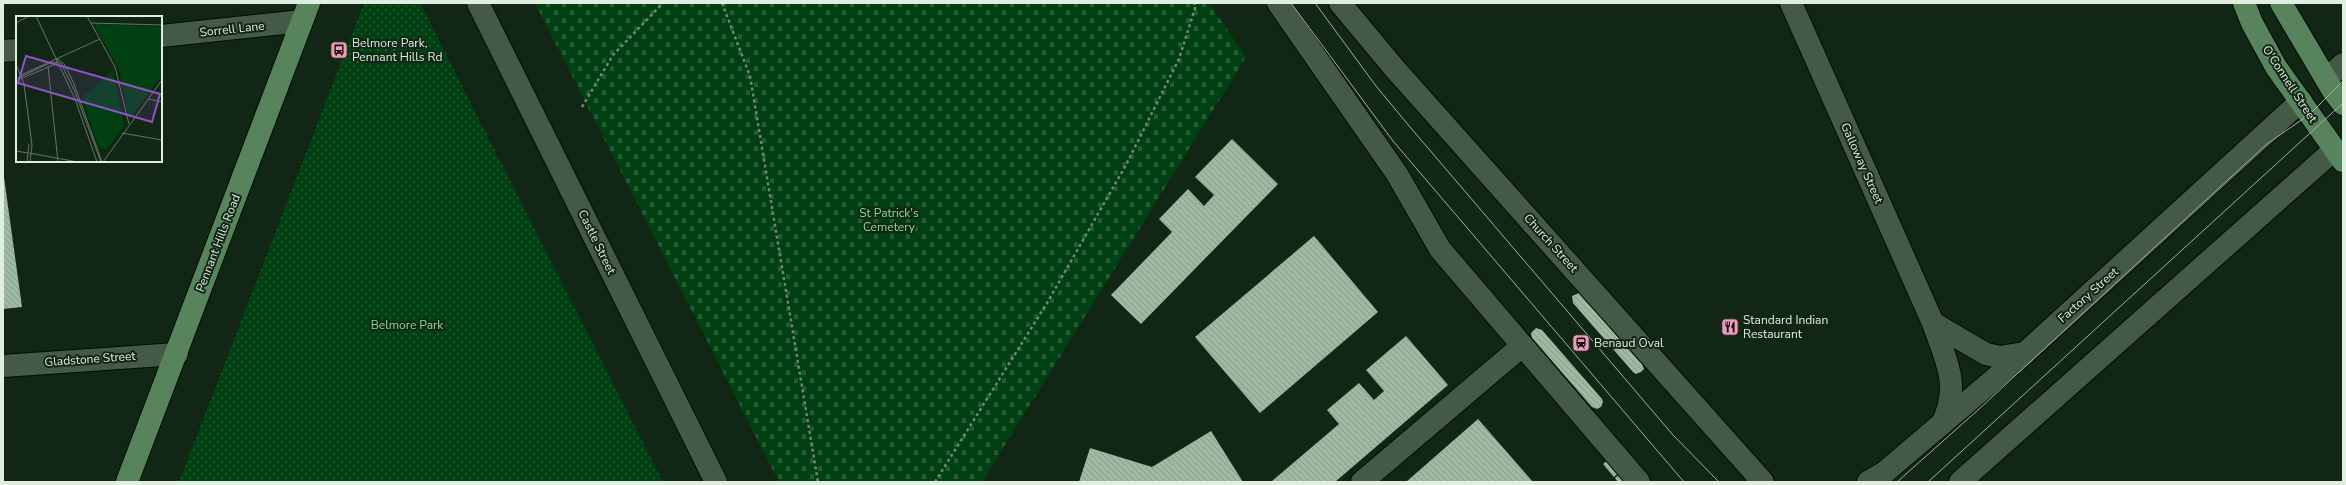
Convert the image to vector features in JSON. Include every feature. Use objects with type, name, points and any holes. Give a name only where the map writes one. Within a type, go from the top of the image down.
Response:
[{"type":"main road","name":"O'Connell Street","points":[[2244,3],[2252,23],[2276,67],[2338,155]]},
{"type":"main road","points":[[2281,3],[2326,79],[2343,104]]},
{"type":"main road","name":"Pennant Hills Road","points":[[127,482],[306,12]]},
{"type":"street","name":"Castle Street","points":[[478,3],[716,482]]},
{"type":"street","points":[[1278,3],[1397,174],[1440,249],[1639,482]]},
{"type":"street","name":"Church Street","points":[[1340,3],[1401,74],[1763,482]]},
{"type":"street","name":"Galloway Street","points":[[1791,3],[1933,323],[1947,364],[1952,390],[1952,400],[1942,425]]},
{"type":"street","name":"Sorrell Lane","points":[[162,36],[306,12]]},
{"type":"street","points":[[3,51],[16,50]]},
{"type":"street","points":[[2326,79],[2343,64]]},
{"type":"street","name":"Factory Street","points":[[1868,482],[1885,472],[2025,353],[2302,102]]},
{"type":"street","points":[[1960,482],[2338,155]]},
{"type":"street","points":[[1933,323],[1986,354],[1999,357],[2025,353]]},
{"type":"street","points":[[1362,482],[1522,346]]},
{"type":"street","name":"Gladstone Street","points":[[3,366],[176,354]]},
{"type":"path","points":[[582,107],[613,54],[663,3]]},
{"type":"path","points":[[722,3],[750,76],[818,482]]},
{"type":"path","points":[[935,482],[1047,303],[1126,165],[1180,59],[1196,5],[1194,3]]},
{"type":"green space","name":"Belmore Park","points":[[364,3],[420,3],[663,482],[179,482]]},
{"type":"green space","name":"St Patrick's Cemetery","points":[[535,3],[1209,3],[1246,57],[982,482],[779,482]]},
{"type":"building","points":[[1232,139],[1278,184],[1141,324],[1111,295],[1172,232],[1159,219],[1188,189],[1204,206],[1214,195],[1195,177]]},
{"type":"building","points":[[3,170],[22,307],[3,309]]},
{"type":"building","points":[[1314,236],[1378,312],[1260,413],[1195,337]]},
{"type":"building","points":[[1579,293],[1642,364],[1644,369],[1641,372],[1636,374],[1633,372],[1573,303],[1572,296]]},
{"type":"building","points":[[1536,328],[1542,330],[1602,399],[1603,402],[1601,407],[1597,409],[1592,407],[1532,338],[1531,333]]},
{"type":"building","points":[[1406,336],[1448,385],[1335,482],[1273,482],[1272,481],[1339,424],[1327,410],[1359,383],[1374,400],[1384,391],[1366,370]]},
{"type":"building","points":[[1478,419],[1533,482],[1406,482]]},
{"type":"building","points":[[1211,431],[1243,482],[1079,482],[1090,448],[1152,467]]},
{"type":"building","points":[[1609,459],[1620,472],[1614,477],[1603,464]]},
{"type":"building","points":[[1621,473],[1629,482],[1618,482],[1615,478]]},
{"type":"tram line","points":[[1291,3],[1393,141],[1684,482]]},
{"type":"tram line","points":[[1315,3],[1376,86],[1410,127],[1673,435],[1719,482]]},
{"type":"tram line","points":[[1897,482],[1979,409],[2267,144],[2310,114],[2343,81]]},
{"type":"tram line","points":[[1928,482],[2343,103]]},
{"type":"place","name":"Belmore Park, Pennant Hills Rd","points":[[339,50]]},
{"type":"place","name":"Standard Indian Restaurant","points":[[1730,327]]},
{"type":"place","name":"Benaud Oval","points":[[1581,343]]}]
